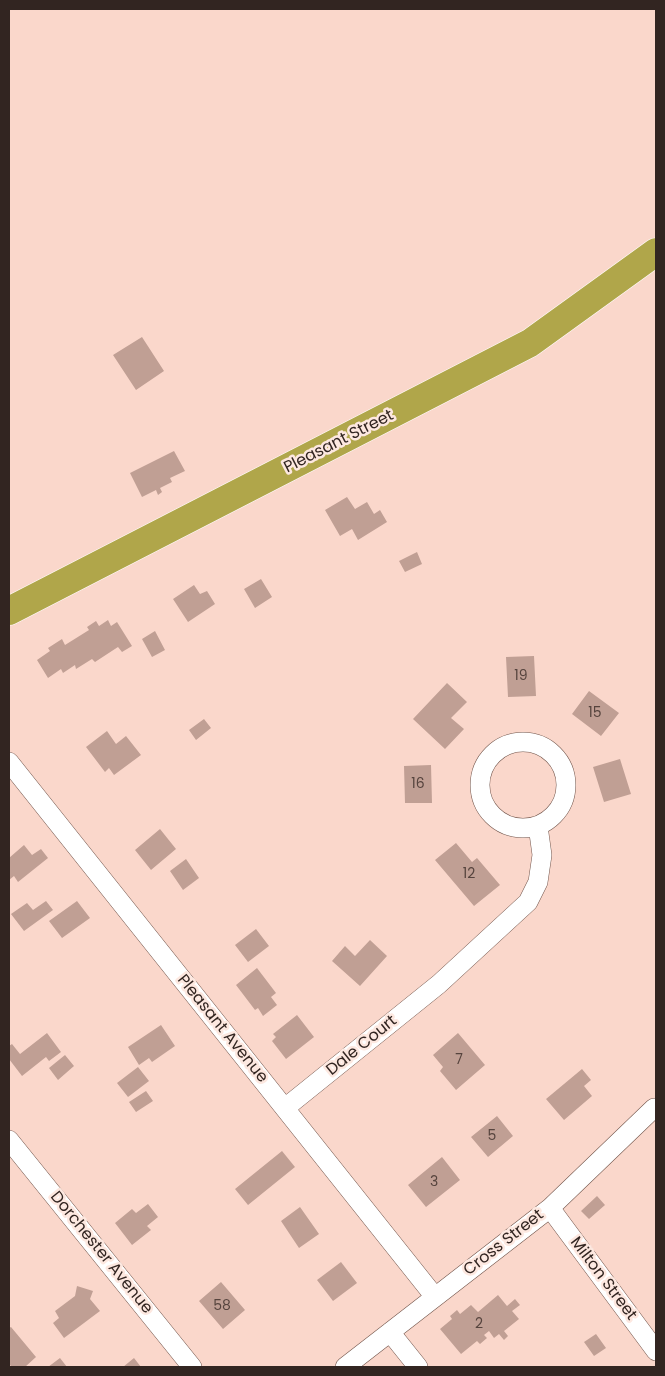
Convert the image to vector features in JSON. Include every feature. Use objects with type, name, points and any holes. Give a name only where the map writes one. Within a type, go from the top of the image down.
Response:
[{"type":"highway","name":"Pleasant Street","points":[[9,611],[530,343],[656,252]]},
{"type":"street","points":[[513,743],[534,744],[544,748],[554,755],[565,776],[563,801],[549,820],[538,826],[527,828],[506,825],[489,812],[483,802],[480,781],[487,761],[494,753],[513,743]]},
{"type":"street","name":"Pleasant Avenue","points":[[9,762],[435,1297]]},
{"type":"street","name":"Dale Court","points":[[285,1108],[439,984],[528,902],[538,882],[542,855],[538,826]]},
{"type":"street","name":"Cross Street","points":[[345,1367],[550,1208],[654,1108]]},
{"type":"street","name":"Dorchester Avenue","points":[[9,1140],[192,1367]]},
{"type":"street","name":"Milton Street","points":[[550,1208],[656,1351]]},
{"type":"street","points":[[390,1332],[418,1367]]},
{"type":"building","points":[[142,337],[164,371],[136,390],[113,355]]},
{"type":"building","points":[[174,451],[185,471],[170,478],[172,482],[160,488],[162,492],[158,495],[156,490],[142,497],[130,473]]},
{"type":"building","points":[[347,497],[355,509],[367,502],[374,514],[380,510],[387,522],[358,540],[352,529],[340,536],[325,510]]},
{"type":"building","points":[[417,552],[422,564],[405,572],[399,561]]},
{"type":"building","points":[[261,579],[272,597],[255,608],[244,589]]},
{"type":"building","points":[[194,585],[200,594],[207,591],[215,604],[188,622],[173,599]]},
{"type":"building","points":[[108,620],[111,626],[117,622],[132,646],[122,652],[118,647],[95,662],[92,659],[76,669],[75,665],[63,673],[61,669],[48,678],[37,660],[50,651],[48,648],[62,639],[65,645],[89,630],[87,627],[96,621],[99,626]]},
{"type":"building","points":[[155,631],[165,650],[152,657],[142,639]]},
{"type":"building","points":[[534,656],[536,696],[508,697],[506,657]]},
{"type":"building","points":[[447,683],[467,702],[451,718],[464,729],[445,749],[413,719]]},
{"type":"building","points":[[589,691],[619,713],[601,736],[572,714]]},
{"type":"building","points":[[204,719],[211,728],[196,740],[189,730]]},
{"type":"building","points":[[107,731],[116,744],[126,736],[141,755],[114,775],[109,768],[105,772],[86,747]]},
{"type":"building","points":[[620,759],[631,794],[604,802],[593,767]]},
{"type":"building","points":[[431,765],[432,803],[405,803],[404,766]]},
{"type":"building","points":[[160,829],[176,849],[151,870],[135,850]]},
{"type":"building","points":[[456,843],[472,862],[477,858],[500,885],[474,906],[435,860]]},
{"type":"building","points":[[24,845],[32,855],[41,849],[48,858],[18,882],[14,876],[9,880],[9,858]]},
{"type":"building","points":[[186,859],[199,878],[183,890],[170,871]]},
{"type":"building","points":[[46,901],[53,910],[24,931],[11,914],[27,903],[33,910]]},
{"type":"building","points":[[77,901],[90,918],[62,938],[49,921]]},
{"type":"building","points":[[256,929],[269,946],[248,962],[235,945]]},
{"type":"building","points":[[370,940],[387,956],[360,986],[332,961],[345,946],[355,956]]},
{"type":"building","points":[[257,968],[276,993],[271,997],[277,1005],[263,1016],[258,1008],[255,1010],[236,985]]},
{"type":"building","points":[[297,1015],[314,1037],[286,1059],[272,1041],[276,1037],[273,1034]]},
{"type":"building","points":[[161,1025],[175,1046],[152,1062],[149,1058],[139,1065],[128,1047]]},
{"type":"building","points":[[47,1033],[61,1052],[49,1061],[46,1057],[22,1076],[9,1059],[9,1046],[12,1044],[20,1054]]},
{"type":"building","points":[[458,1033],[485,1065],[456,1090],[440,1071],[443,1067],[433,1055]]},
{"type":"building","points":[[65,1055],[74,1066],[58,1080],[49,1068]]},
{"type":"building","points":[[138,1067],[149,1081],[128,1097],[117,1083]]},
{"type":"building","points":[[582,1069],[591,1080],[584,1086],[592,1096],[564,1120],[546,1099]]},
{"type":"building","points":[[146,1091],[153,1101],[136,1112],[129,1102]]},
{"type":"building","points":[[497,1116],[513,1136],[488,1157],[471,1137]]},
{"type":"building","points":[[282,1151],[295,1167],[248,1205],[235,1189]]},
{"type":"building","points":[[442,1157],[460,1180],[426,1207],[408,1185]]},
{"type":"building","points":[[597,1196],[605,1205],[589,1219],[581,1211]]},
{"type":"building","points":[[148,1204],[158,1217],[147,1226],[151,1230],[132,1245],[115,1223],[132,1209],[136,1213]]},
{"type":"building","points":[[300,1207],[319,1234],[299,1248],[281,1221]]},
{"type":"building","points":[[341,1262],[357,1283],[333,1301],[317,1280]]},
{"type":"building","points":[[221,1282],[245,1310],[223,1329],[199,1301]]},
{"type":"building","points":[[77,1286],[93,1291],[90,1299],[100,1311],[64,1338],[53,1323],[59,1318],[55,1311],[75,1296]]},
{"type":"building","points":[[498,1295],[507,1306],[515,1299],[520,1305],[512,1311],[519,1319],[504,1331],[508,1336],[504,1340],[499,1334],[494,1338],[489,1331],[484,1335],[487,1338],[480,1344],[477,1341],[461,1354],[440,1329],[452,1319],[450,1316],[457,1310],[460,1314],[471,1305],[478,1312]]},
{"type":"building","points":[[11,1327],[36,1357],[25,1367],[12,1367],[9,1364],[9,1328]]},
{"type":"building","points":[[596,1334],[606,1348],[594,1356],[584,1342]]},
{"type":"building","points":[[60,1358],[67,1367],[48,1367]]},
{"type":"building","points":[[134,1358],[141,1367],[123,1367]]}]
